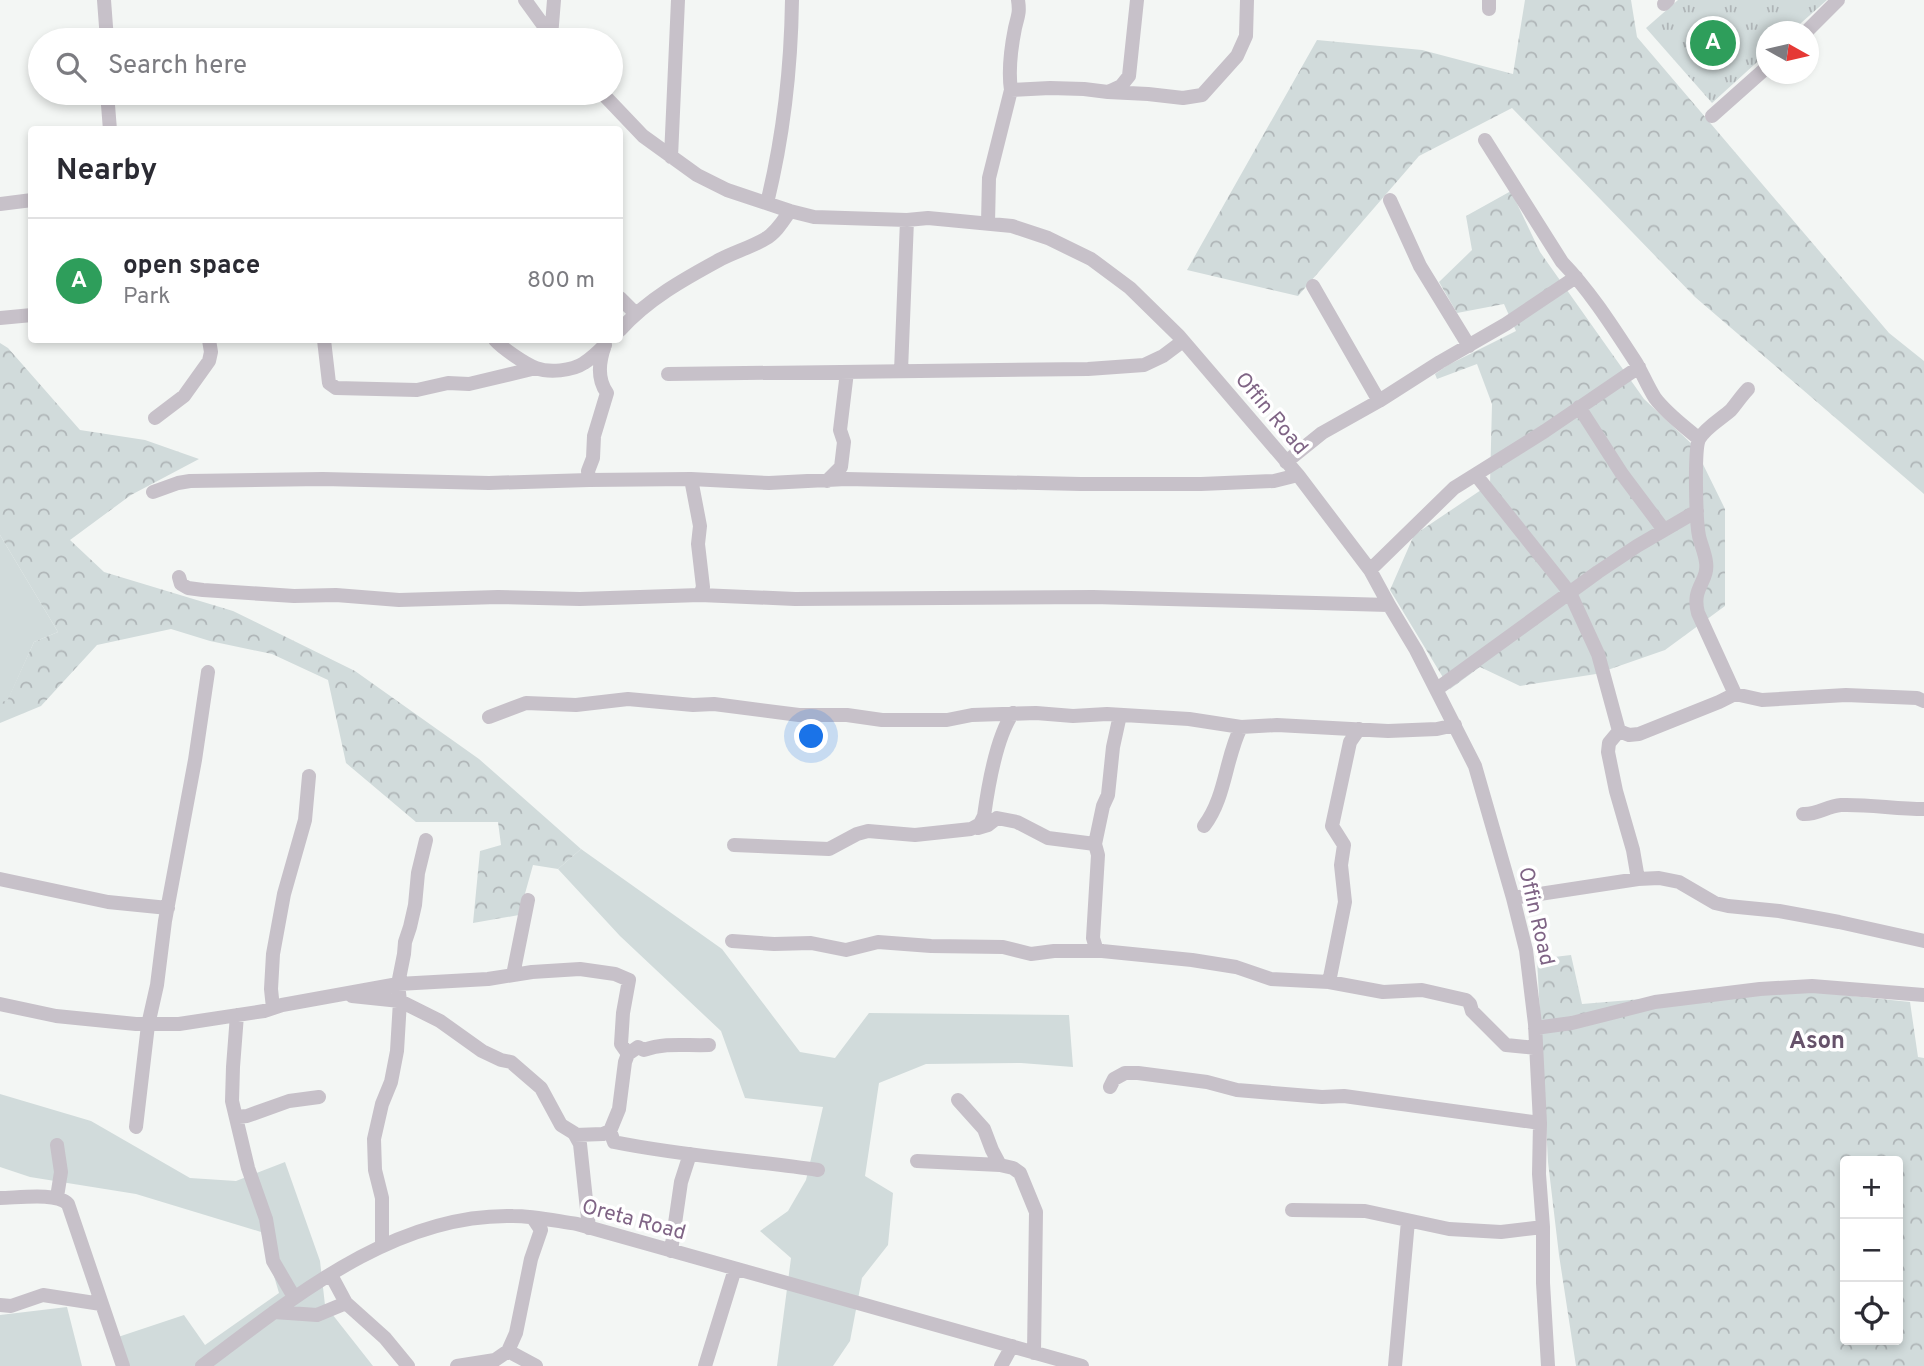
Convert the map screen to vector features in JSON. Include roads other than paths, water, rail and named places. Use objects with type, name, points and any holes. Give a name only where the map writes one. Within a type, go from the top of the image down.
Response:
[{"type":"street","points":[[104,0],[106,28]]},
{"type":"street","points":[[525,0],[545,28]]},
{"type":"street","points":[[553,28],[554,0]]},
{"type":"street","points":[[671,157],[678,0]]},
{"type":"street","points":[[767,203],[783,128],[792,0]]},
{"type":"street","points":[[989,223],[989,178],[1011,90],[1009,79],[1015,27],[1021,13],[1018,0]]},
{"type":"street","points":[[1108,93],[1121,86],[1129,76],[1138,0]]},
{"type":"street","points":[[1011,90],[1084,89],[1182,98],[1202,95],[1237,56],[1246,36],[1247,0]]},
{"type":"street","points":[[1817,21],[1838,0]]},
{"type":"street","points":[[1712,116],[1756,77]]},
{"type":"street","points":[[109,105],[109,126]]},
{"type":"street","name":"Offin Road","points":[[613,105],[643,136],[697,175],[727,190],[790,211],[814,217],[906,220],[928,218],[1012,226],[1048,238],[1091,259],[1130,288],[1183,341],[1298,475],[1370,570],[1437,689],[1475,766],[1526,950],[1535,1028],[1548,1366]]},
{"type":"street","points":[[1485,140],[1562,262],[1576,277],[1639,367],[1656,398],[1699,439]]},
{"type":"street","points":[[0,204],[28,200]]},
{"type":"street","points":[[1390,200],[1420,266],[1469,346]]},
{"type":"street","points":[[623,327],[635,313],[690,276],[766,239],[775,232],[790,211]]},
{"type":"street","points":[[901,371],[906,220]]},
{"type":"street","points":[[1286,462],[1322,433],[1469,346],[1576,277]]},
{"type":"street","points":[[1313,286],[1379,401]]},
{"type":"street","points":[[623,301],[635,313]]},
{"type":"street","points":[[0,318],[28,315]]},
{"type":"street","points":[[668,374],[1088,369],[1144,365],[1163,356],[1183,341]]},
{"type":"street","points":[[155,418],[184,396],[209,361],[210,343]]},
{"type":"street","points":[[324,343],[329,383],[336,388],[416,390],[448,383],[469,384],[536,368],[569,369],[583,364],[607,343]]},
{"type":"street","points":[[498,343],[536,368]]},
{"type":"street","points":[[589,480],[594,436],[607,393],[600,375],[601,358],[608,343]]},
{"type":"street","points":[[1370,570],[1454,488],[1639,367]]},
{"type":"street","points":[[827,481],[841,467],[844,442],[840,429],[847,372]]},
{"type":"street","points":[[1735,694],[1695,601],[1706,572],[1706,561],[1698,534],[1696,478],[1699,439],[1748,389]]},
{"type":"street","points":[[1579,407],[1622,474],[1664,530]]},
{"type":"street","points":[[153,492],[190,481],[323,479],[489,483],[691,479],[769,484],[846,479],[1202,484],[1274,481],[1298,475]]},
{"type":"street","points":[[1476,475],[1570,593],[1598,654],[1619,731]]},
{"type":"street","points":[[691,479],[700,526],[698,544],[703,587],[700,595]]},
{"type":"street","points":[[1437,689],[1627,553],[1697,511]]},
{"type":"street","points":[[179,577],[181,584],[188,588],[294,596],[336,595],[412,600],[700,595],[795,599],[1093,597],[1389,606]]},
{"type":"street","points":[[136,1127],[148,1025],[208,672]]},
{"type":"street","points":[[1619,731],[1629,735],[1639,734],[1735,694],[1762,699],[1846,695],[1917,698],[1924,701]]},
{"type":"street","points":[[489,717],[526,703],[576,705],[628,699],[693,705],[715,704],[799,715],[847,715],[890,720],[947,720],[972,715],[1036,713],[1189,719],[1241,727],[1277,725],[1412,730],[1455,725]]},
{"type":"street","points":[[973,829],[980,824],[984,816],[1000,739],[1013,713]]},
{"type":"street","points":[[1102,951],[1096,948],[1093,938],[1097,855],[1095,844],[1108,795],[1113,747],[1120,715]]},
{"type":"street","points":[[1204,826],[1212,816],[1234,741],[1241,727]]},
{"type":"street","points":[[1329,982],[1345,893],[1341,866],[1344,845],[1332,826],[1350,741],[1359,729]]},
{"type":"street","points":[[1619,731],[1609,743],[1608,752],[1638,879]]},
{"type":"street","points":[[272,1008],[274,946],[284,894],[305,820],[309,776]]},
{"type":"street","points":[[1803,814],[1811,815],[1835,806],[1857,804],[1895,809],[1924,809]]},
{"type":"street","points":[[734,845],[829,849],[868,831],[915,835],[973,829],[988,825],[997,818],[1017,821],[1048,838],[1095,844]]},
{"type":"street","points":[[382,1246],[382,1198],[375,1170],[374,1139],[397,1052],[400,1001],[398,984],[426,840]]},
{"type":"street","points":[[1513,898],[1659,878],[1679,882],[1715,903],[1791,914],[1924,941]]},
{"type":"street","points":[[0,879],[108,902],[168,908]]},
{"type":"street","points":[[513,975],[528,900]]},
{"type":"street","points":[[732,941],[811,943],[846,950],[878,942],[1003,947],[1031,954],[1102,951],[1236,967],[1271,979],[1329,982],[1383,992],[1422,990],[1466,1000],[1472,1010],[1506,1045],[1536,1048]]},
{"type":"street","points":[[0,1004],[56,1016],[148,1025],[179,1024],[264,1012],[272,1008],[398,984],[488,979],[580,969],[615,974],[629,980],[621,1044],[628,1054]]},
{"type":"street","points":[[1535,1028],[1572,1023],[1655,1002],[1760,989],[1812,986],[1924,995]]},
{"type":"street","points":[[340,994],[400,1001],[440,1021],[482,1051],[511,1062],[541,1088],[561,1125],[575,1135],[580,1144],[589,1228]]},
{"type":"street","points":[[237,1015],[232,1096],[236,1117],[248,1168],[266,1219],[273,1261],[294,1297]]},
{"type":"street","points":[[709,1045],[661,1045],[644,1050],[638,1047],[628,1054],[619,1110],[610,1132],[614,1142],[662,1152],[818,1170]]},
{"type":"street","points":[[1110,1087],[1114,1079],[1125,1073],[1138,1073],[1207,1082],[1237,1090],[1322,1097],[1344,1096],[1540,1123]]},
{"type":"street","points":[[236,1117],[247,1116],[289,1101],[319,1097]]},
{"type":"street","points":[[958,1100],[984,1129],[1000,1165]]},
{"type":"street","points":[[575,1135],[610,1132]]},
{"type":"street","points":[[57,1145],[61,1171],[57,1197]]},
{"type":"street","points":[[671,1251],[681,1182],[691,1154]]},
{"type":"street","points":[[917,1161],[1000,1165],[1020,1173],[1036,1212],[1034,1353]]},
{"type":"street","points":[[0,1198],[57,1197],[68,1204],[123,1366]]},
{"type":"street","points":[[1292,1210],[1365,1211],[1448,1229],[1501,1232],[1543,1227]]},
{"type":"street","name":"Oreta Road","points":[[202,1366],[294,1297],[406,1234],[459,1220],[514,1216],[577,1224],[1082,1366]]},
{"type":"street","points":[[457,1366],[495,1360],[508,1350],[516,1333],[531,1259],[541,1230],[533,1218]]},
{"type":"street","points":[[1395,1366],[1408,1221]]},
{"type":"street","points":[[705,1366],[735,1269]]},
{"type":"street","points":[[331,1275],[346,1303],[385,1338],[408,1366]]},
{"type":"street","points":[[0,1305],[11,1306],[43,1295],[101,1304]]},
{"type":"street","points":[[274,1312],[317,1315],[346,1303]]},
{"type":"street","points":[[1001,1366],[1012,1346]]},
{"type":"street","points":[[508,1350],[536,1366]]},
{"type":"place","name":"open space","points":[[1713,43]]},
{"type":"district","name":"Ason","points":[[1817,1040]]}]
